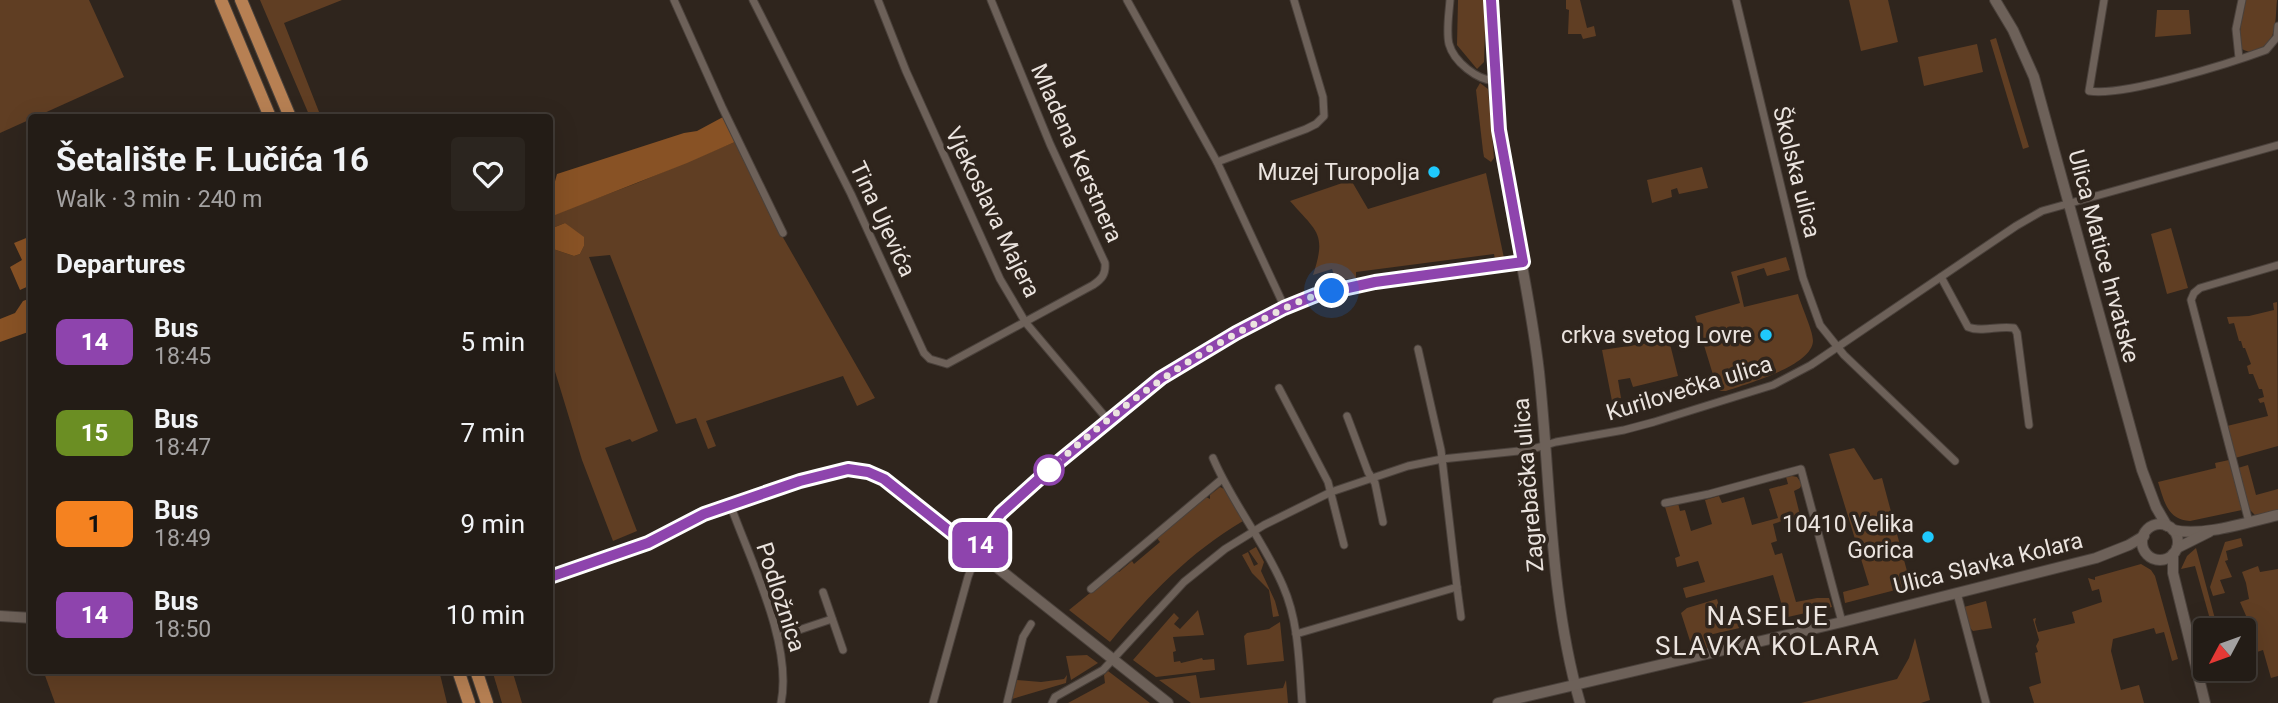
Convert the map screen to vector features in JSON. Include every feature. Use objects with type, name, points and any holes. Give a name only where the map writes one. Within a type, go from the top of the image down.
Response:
[{"type":"main road","points":[[221,0],[269,114]]},
{"type":"main road","points":[[241,0],[289,114]]},
{"type":"main road","name":"Zagrebačka ulica","points":[[1491,0],[1494,80],[1504,164],[1523,262],[1539,375],[1554,562],[1563,627],[1580,703]]},
{"type":"main road","name":"Ulica Matice hrvatske","points":[[1995,0],[2013,30],[2034,77],[2142,470],[2156,507],[2170,528]]},
{"type":"main road","points":[[553,576],[654,541],[704,514],[730,504],[835,471],[860,470],[874,474],[891,484],[1168,703]]},
{"type":"main road","points":[[2215,529],[2160,560],[2146,553],[2143,544],[2144,536],[2154,526],[2183,531],[2215,529],[2278,515]]},
{"type":"main road","points":[[2170,528],[2178,540],[2173,573],[2205,703]]},
{"type":"main road","name":"Ulica Slavka Kolara","points":[[1499,703],[1842,622],[2104,556],[2144,536]]},
{"type":"main road","name":"Ulica Slavka Kolara","points":[[2104,556],[2146,553]]},
{"type":"main road","points":[[0,616],[28,618]]},
{"type":"main road","points":[[459,674],[468,703]]},
{"type":"main road","points":[[477,674],[487,703]]},
{"type":"street","points":[[674,0],[783,233]]},
{"type":"street","name":"Tina Ujevića","points":[[753,0],[851,194],[924,353],[937,362],[955,361],[1026,323]]},
{"type":"street","name":"Vjekoslava Majera","points":[[878,0],[906,71],[1000,279],[1026,323],[1108,420]]},
{"type":"street","name":"Mladena Kerstnera","points":[[991,0],[1050,144],[1105,263],[1106,271],[1100,281],[1026,323]]},
{"type":"street","points":[[1127,0],[1217,162],[1284,308]]},
{"type":"street","points":[[1217,162],[1306,129],[1321,121],[1324,116],[1323,97],[1294,0]]},
{"type":"street","points":[[1450,0],[1450,46],[1474,75],[1494,80]]},
{"type":"street","name":"Školska ulica","points":[[1736,0],[1796,247],[1816,316],[1836,347]]},
{"type":"street","points":[[2104,0],[2089,91],[2104,92],[2128,88],[2266,50],[2277,37],[2278,26]]},
{"type":"street","points":[[2239,58],[2237,18],[2242,0]]},
{"type":"street","name":"Kurilovečka ulica","points":[[1052,703],[1055,697],[1089,679],[1113,660],[1184,582],[1225,550],[1254,531],[1331,492],[1408,466],[1529,450],[1654,422],[1773,385],[1798,374],[2034,215],[2068,202],[2278,145]]},
{"type":"street","points":[[933,703],[968,577],[984,535],[1006,508],[1140,393],[1185,362],[1284,308],[1316,295],[1348,287],[1523,262]]},
{"type":"street","points":[[2249,522],[2191,300],[2200,288],[2278,265]]},
{"type":"street","points":[[1941,277],[1968,327],[1976,330],[2004,326],[2014,328],[2017,333],[2029,425]]},
{"type":"street","points":[[1836,347],[1955,461]]},
{"type":"street","points":[[1418,349],[1443,460],[1461,617]]},
{"type":"street","points":[[1279,388],[1331,492],[1344,545]]},
{"type":"street","points":[[1347,416],[1372,477],[1383,522]]},
{"type":"street","points":[[1213,458],[1222,480],[1282,583],[1296,634],[1303,703]]},
{"type":"street","points":[[1664,503],[1709,494],[1801,469],[1842,622]]},
{"type":"street","points":[[1091,589],[1222,480]]},
{"type":"street","name":"Podložnica","points":[[730,504],[778,637],[784,680],[781,703]]},
{"type":"street","points":[[1296,634],[1457,587]]},
{"type":"street","points":[[823,592],[843,650]]},
{"type":"street","points":[[1957,593],[1986,703]]},
{"type":"street","points":[[778,637],[832,619]]},
{"type":"street","points":[[1007,703],[1024,637],[1031,624]]},
{"type":"shaded area","points":[[0,0],[89,0],[124,77],[42,114],[28,114],[28,120],[0,133]]},
{"type":"shaded area","points":[[260,0],[342,0],[284,23],[320,114],[309,114]]},
{"type":"shaded area","points":[[1458,0],[1486,0],[1484,62],[1477,69],[1457,45]]},
{"type":"shaded area","points":[[1566,0],[1580,0],[1587,28],[1594,26],[1596,36],[1583,39],[1581,34],[1568,34],[1569,10],[1566,9]]},
{"type":"shaded area","points":[[1849,0],[1888,0],[1898,42],[1861,51]]},
{"type":"shaded area","points":[[2246,0],[2277,0],[2275,22],[2269,41],[2251,52],[2242,49],[2239,39]]},
{"type":"shaded area","points":[[2157,10],[2189,10],[2191,34],[2155,37]]},
{"type":"shaded area","points":[[1996,38],[2029,147],[2023,149],[1990,40]]},
{"type":"shaded area","points":[[1977,44],[1983,72],[1924,86],[1918,57]]},
{"type":"shaded area","points":[[1480,83],[1488,89],[1494,158],[1491,162],[1484,157],[1483,151],[1476,90]]},
{"type":"shaded area","points":[[723,117],[737,141],[553,216],[553,189],[557,174],[697,131]]},
{"type":"shaded area","points":[[737,141],[781,234],[875,398],[857,406],[843,376],[706,421],[716,446],[708,449],[696,418],[676,424],[610,255],[589,257],[658,431],[632,442],[630,439],[605,448],[637,531],[613,541],[582,460],[553,365],[553,249],[574,256],[580,254],[584,246],[565,223],[553,228],[553,215]]},
{"type":"shaded area","points":[[1702,167],[1708,188],[1679,194],[1677,188],[1671,190],[1672,197],[1652,203],[1647,180]]},
{"type":"shaded area","points":[[1486,173],[1504,258],[1495,259],[1494,254],[1356,272],[1356,278],[1336,281],[1332,269],[1313,275],[1319,250],[1317,234],[1290,201],[1351,180],[1368,209]]},
{"type":"shaded area","points":[[565,223],[584,237],[580,254],[574,256],[553,249],[553,228]]},
{"type":"shaded area","points":[[2171,228],[2188,288],[2167,294],[2151,234]]},
{"type":"shaded area","points":[[28,237],[28,286],[20,290],[10,267],[22,260],[14,243]]},
{"type":"shaded area","points":[[1786,257],[1790,270],[1767,276],[1764,268],[1737,276],[1744,307],[1798,294],[1812,336],[1810,350],[1777,373],[1726,391],[1718,391],[1695,316],[1740,303],[1731,272]]},
{"type":"shaded area","points":[[28,299],[28,332],[0,342],[0,319],[15,313],[23,301]]},
{"type":"shaded area","points":[[2277,302],[2278,446],[2235,458],[2227,426],[2268,416],[2264,402],[2260,403],[2258,399],[2264,397],[2262,389],[2259,389],[2253,374],[2249,374],[2247,366],[2251,364],[2245,348],[2239,341],[2234,323],[2229,324],[2227,317],[2249,316],[2274,310],[2273,303]]},
{"type":"shaded area","points":[[1669,340],[1678,376],[1633,387],[1630,378],[1618,380],[1621,398],[1612,401],[1602,350]]},
{"type":"shaded area","points":[[1854,448],[1874,480],[1882,478],[1911,586],[1845,603],[1843,592],[1869,585],[1829,454]]},
{"type":"shaded area","points":[[2229,460],[2242,510],[2190,521],[2182,520],[2171,513],[2158,482],[2216,468],[2215,463]]},
{"type":"shaded area","points":[[2248,465],[2256,495],[2278,489],[2278,510],[2255,515],[2249,509],[2238,468]]},
{"type":"shaded area","points":[[1786,477],[1797,477],[1802,484],[1794,491],[1800,515],[1773,524],[1777,541],[1771,543],[1775,555],[1782,553],[1796,602],[1829,598],[1832,607],[1709,635],[1711,648],[1696,650],[1691,644],[1681,613],[1687,608],[1717,599],[1725,625],[1783,609],[1773,575],[1686,598],[1683,588],[1705,582],[1698,561],[1677,567],[1675,558],[1680,556],[1665,507],[1678,503],[1680,511],[1685,510],[1691,531],[1712,524],[1705,500],[1719,496],[1722,503],[1744,497],[1752,525],[1778,518],[1769,489],[1788,484]]},
{"type":"shaded area","points":[[1220,487],[1224,489],[1243,521],[1205,546],[1171,576],[1110,642],[1069,610],[1116,572],[1132,561],[1134,564],[1160,542],[1156,537],[1206,497],[1210,499],[1210,495]]},
{"type":"shaded area","points":[[2241,538],[2243,546],[2226,551],[2228,560],[2225,561],[2232,577],[2220,580],[2225,593],[2213,596],[2210,587],[2225,542]]},
{"type":"shaded area","points":[[1256,547],[1264,562],[1261,571],[1275,601],[1279,616],[1273,617],[1269,590],[1252,573],[1242,555],[1248,552],[1254,566],[1258,564],[1249,551]]},
{"type":"shaded area","points":[[2196,548],[2215,618],[2210,618],[2195,566],[2181,569],[2187,556]]},
{"type":"shaded area","points":[[2141,564],[2155,576],[2178,659],[2172,661],[2164,632],[2156,634],[2154,628],[2113,639],[2111,651],[2121,690],[2139,685],[2144,703],[2034,703],[2029,687],[2041,683],[2035,653],[2038,652],[2036,646],[2039,640],[2033,619],[2036,618],[2038,632],[2075,623],[2072,612],[2102,602],[2099,589],[2092,591],[2088,578],[2095,580],[2095,577]]},
{"type":"shaded area","points":[[2258,566],[2260,572],[2278,569],[2278,676],[2271,678],[2263,650],[2256,652],[2256,618],[2247,618],[2240,602],[2249,599],[2242,572]]},
{"type":"shaded area","points":[[1986,601],[1992,628],[1973,631],[1968,626],[1964,607]]},
{"type":"shaded area","points":[[1198,610],[1204,635],[1173,637],[1176,651],[1173,652],[1174,662],[1214,659],[1215,670],[1156,677],[1133,660],[1174,613],[1179,618],[1174,624],[1180,629]]},
{"type":"shaded area","points":[[1280,622],[1284,661],[1247,665],[1244,636],[1269,629]]},
{"type":"shaded area","points":[[1915,638],[1930,700],[1921,703],[1801,703],[1897,679],[1909,658]]},
{"type":"shaded area","points":[[1087,655],[1098,663],[1071,680],[1066,656]]},
{"type":"shaded area","points":[[1108,671],[1150,703],[1068,703],[1105,683],[1104,675]]},
{"type":"shaded area","points":[[44,674],[440,674],[447,703],[55,703]]},
{"type":"shaded area","points":[[493,674],[513,674],[522,703],[502,703]]},
{"type":"shaded area","points":[[1067,675],[1066,683],[1012,699],[1017,680],[1041,682],[1064,679]]},
{"type":"shaded area","points":[[1196,675],[1200,698],[1283,688],[1286,680],[1288,703],[1191,703],[1159,680]]},
{"type":"bus line","name":"14","points":[[553,576],[654,541],[704,514],[730,504],[800,481],[848,469],[868,472],[884,479],[977,553],[984,535],[1019,495],[1161,378],[1236,333],[1301,300],[1348,287],[1523,262],[1499,130],[1491,0]]},
{"type":"place","name":"Muzej Turopolja","points":[[1434,172]]},
{"type":"place","name":"crkva svetog Lovre","points":[[1766,335]]},
{"type":"place","name":"10410 Velika Gorica","points":[[1928,537]]},
{"type":"district","name":"NASELJE SLAVKA KOLARA","points":[[1768,631]]},
{"type":"route","points":[[1049,470],[1140,393],[1185,362],[1284,308],[1332,291]]}]
